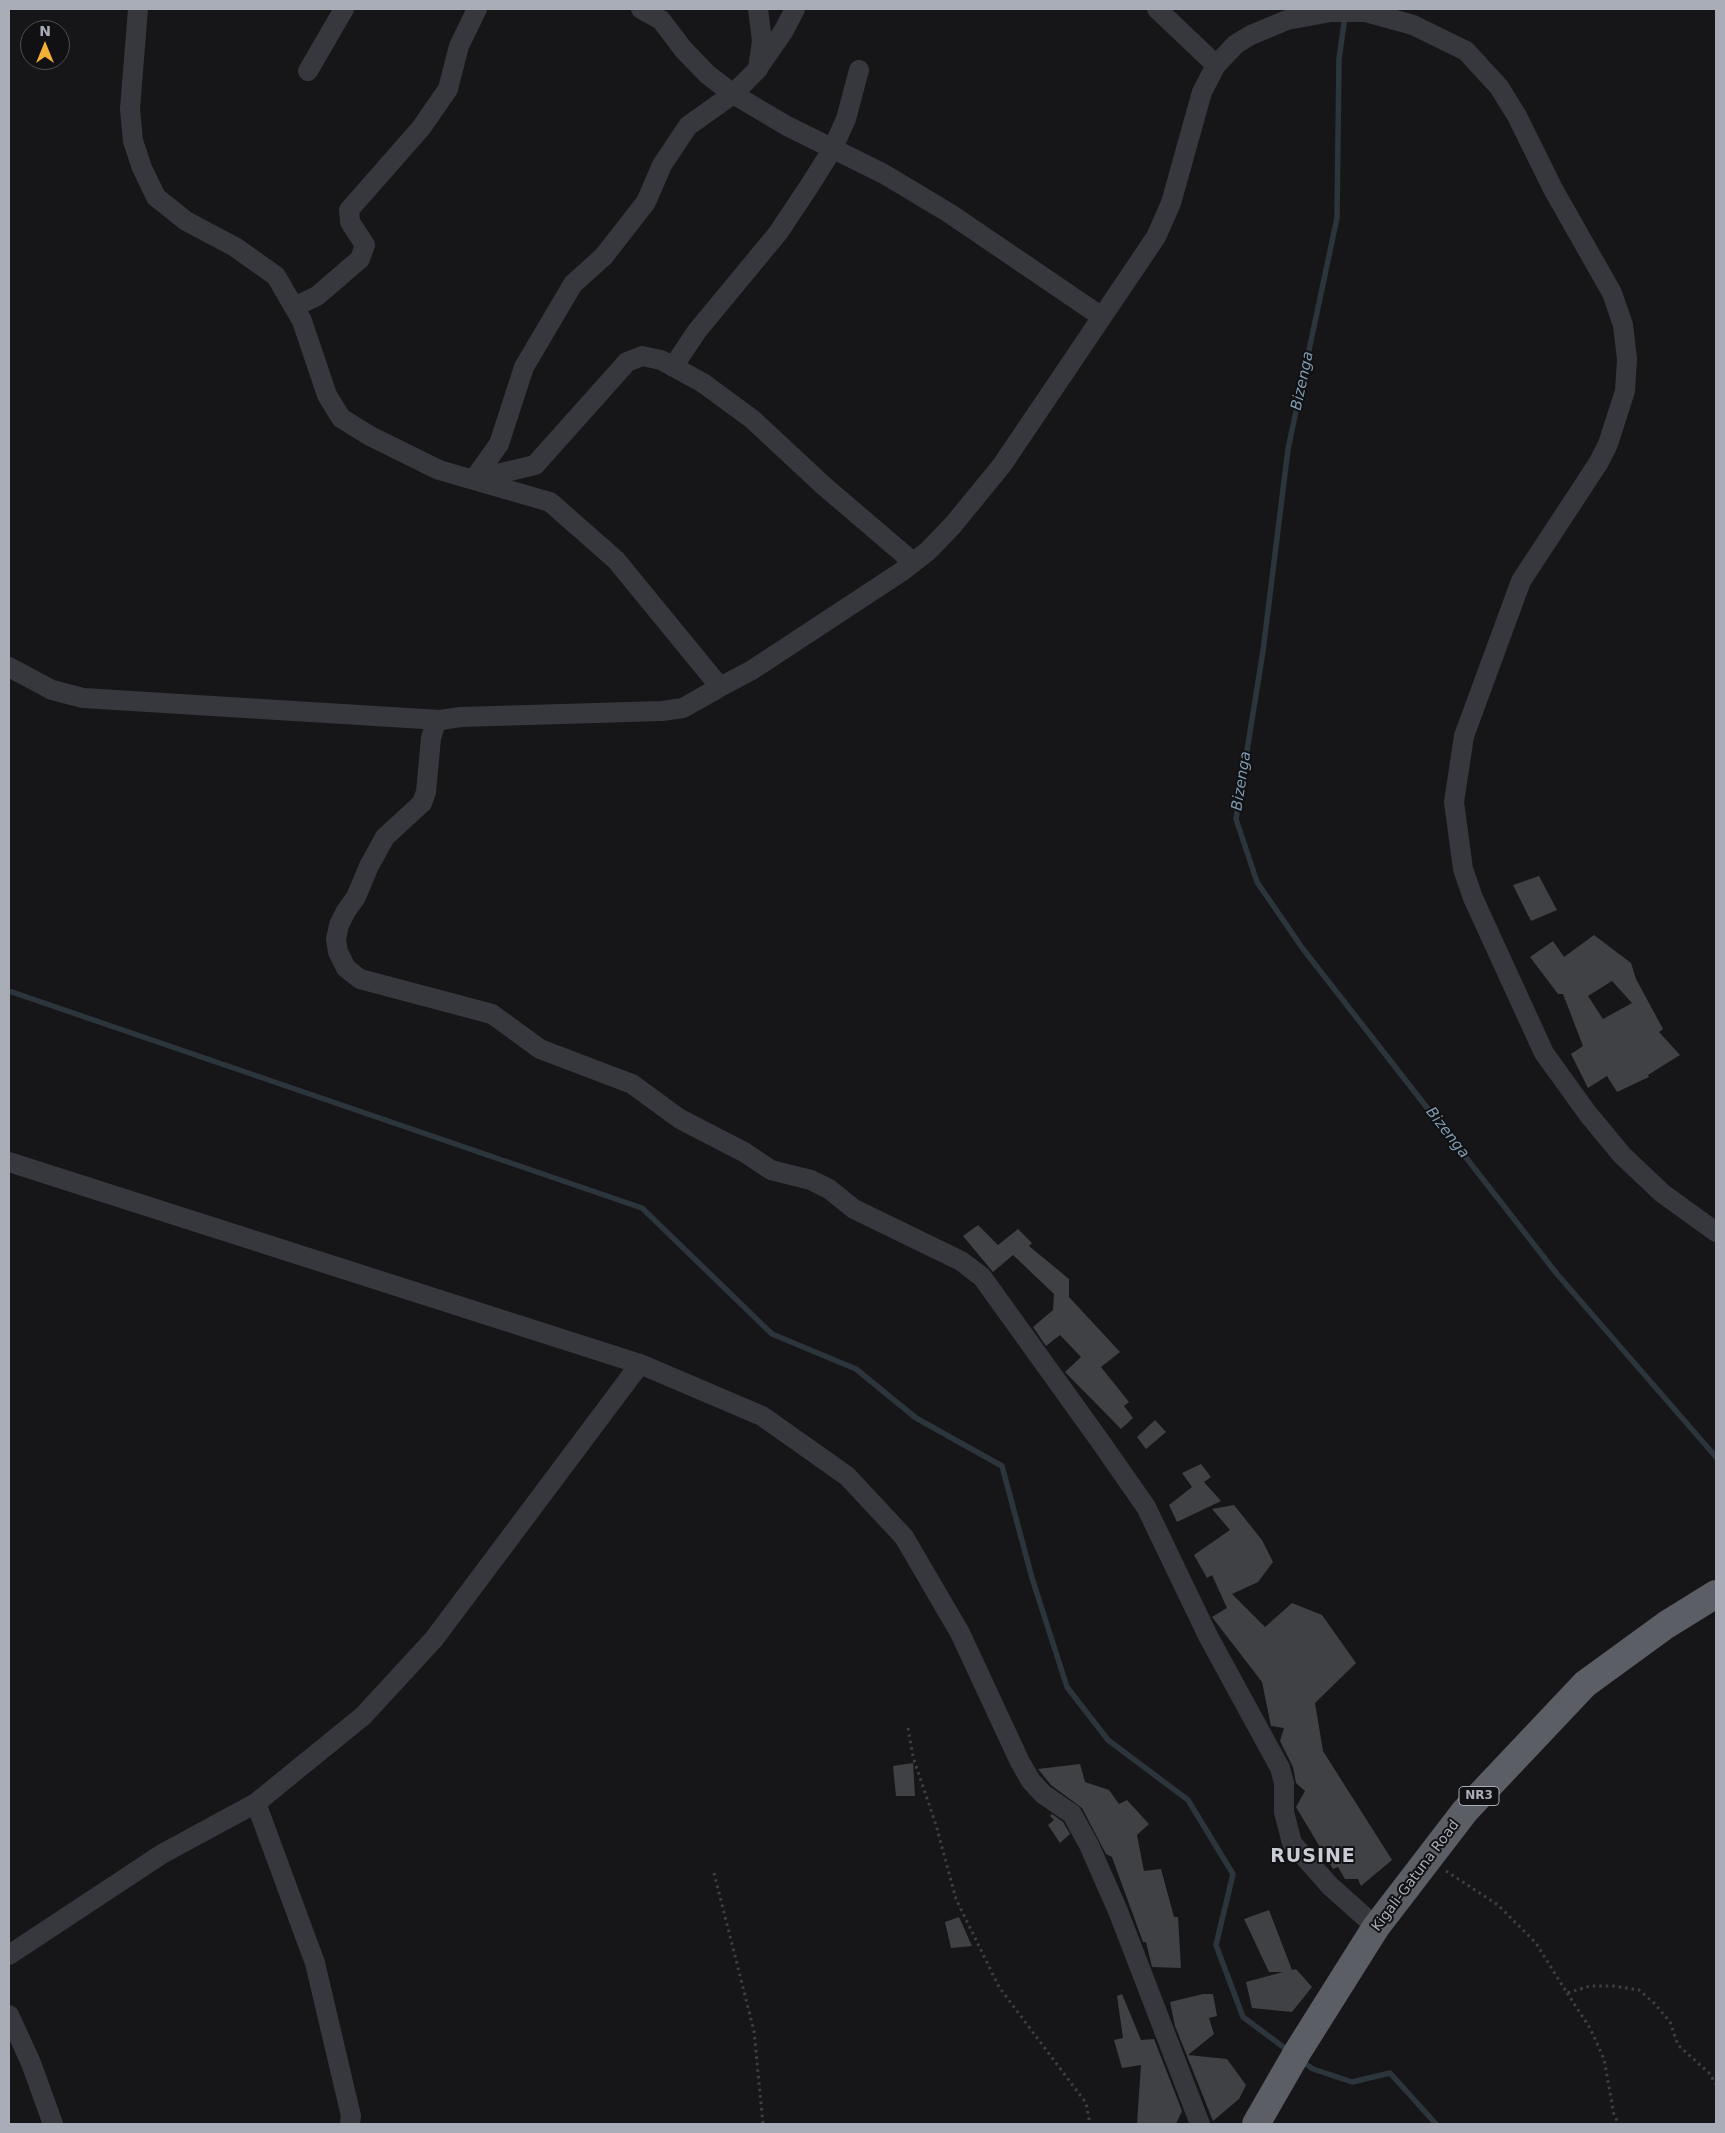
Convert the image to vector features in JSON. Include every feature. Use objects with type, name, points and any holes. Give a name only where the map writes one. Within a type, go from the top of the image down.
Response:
[{"type":"highway","name":"Kigali-Gatuna Road","points":[[1256,2124],[1298,2051],[1376,1927],[1465,1811],[1585,1684],[1666,1625],[1716,1594]]},
{"type":"street","points":[[138,9],[130,109],[133,141],[142,168],[156,197],[186,221],[235,247],[276,276],[294,307],[318,364],[327,396],[341,418],[370,436],[439,470],[550,502],[616,560],[720,687]]},
{"type":"street","points":[[308,71],[344,9]]},
{"type":"street","points":[[294,307],[316,296],[360,259],[365,245],[350,222],[349,210],[421,128],[448,89],[459,46],[478,9]]},
{"type":"street","points":[[641,9],[661,20],[682,49],[707,74],[733,94],[832,150],[884,174],[949,213],[1102,318]]},
{"type":"street","points":[[758,9],[762,41],[758,69]]},
{"type":"street","points":[[474,479],[499,444],[524,367],[573,284],[604,256],[646,202],[662,165],[688,126],[733,94],[758,69],[783,32],[795,9]]},
{"type":"street","points":[[1157,9],[1216,65]]},
{"type":"street","points":[[9,666],[52,690],[83,698],[440,720],[461,717],[662,712],[683,708],[752,670],[808,634],[913,562],[953,525],[1002,465],[1147,252],[1172,203],[1202,92],[1216,65],[1236,44],[1251,35],[1287,20],[1331,12],[1366,12],[1413,25],[1466,51],[1499,88],[1517,116],[1553,189],[1612,293],[1623,325],[1627,359],[1625,391],[1617,420],[1599,462],[1521,582],[1464,736],[1454,802],[1463,869],[1473,898],[1544,1053],[1588,1114],[1622,1155],[1662,1193],[1716,1232]]},
{"type":"street","points":[[673,367],[696,331],[778,233],[832,150],[846,119],[859,70]]},
{"type":"street","points":[[474,479],[535,465],[627,362],[642,356],[661,360],[703,383],[752,419],[824,486],[913,562]]},
{"type":"street","points":[[440,720],[435,725],[431,738],[426,792],[422,803],[385,837],[369,866],[356,897],[339,925],[336,939],[338,952],[346,968],[360,979],[492,1014],[540,1050],[632,1084],[680,1119],[739,1149],[771,1170],[812,1180],[829,1189],[854,1209],[961,1262],[982,1277],[1100,1441],[1150,1515],[1208,1636],[1280,1768],[1284,1783],[1287,1829],[1292,1843],[1330,1886],[1376,1927]]},
{"type":"street","points":[[9,1162],[640,1364],[762,1416],[847,1476],[904,1537],[960,1633],[1020,1762],[1031,1781],[1043,1794],[1072,1814],[1089,1845],[1118,1911],[1200,2124]]},
{"type":"street","points":[[9,1955],[162,1854],[256,1803],[363,1716],[434,1639],[640,1364]]},
{"type":"street","points":[[256,1803],[315,1963],[350,2116],[350,2124]]},
{"type":"street","points":[[9,2015],[31,2063],[53,2124]]},
{"type":"path","points":[[908,1728],[913,1757],[936,1824],[956,1899],[999,1987],[1086,2103],[1090,2124]]},
{"type":"path","points":[[1428,1858],[1498,1905],[1536,1943],[1590,2028],[1604,2059],[1614,2114],[1619,2124]]},
{"type":"path","points":[[714,1873],[754,2031],[763,2124]]},
{"type":"path","points":[[1567,1993],[1590,1986],[1614,1986],[1639,1990],[1670,2022],[1678,2045],[1709,2073],[1716,2084]]},
{"type":"building","points":[[1539,876],[1557,910],[1531,921],[1513,885]]},
{"type":"building","points":[[1594,935],[1631,963],[1636,979],[1663,1029],[1659,1032],[1680,1055],[1648,1075],[1649,1077],[1617,1092],[1607,1076],[1588,1088],[1571,1054],[1583,1046],[1563,994],[1558,994],[1530,957],[1553,941],[1564,957]],"holes":[[[1612,981],[1632,1003],[1603,1019],[1588,996]]]},
{"type":"building","points":[[978,1225],[998,1245],[1018,1229],[1032,1243],[1029,1246],[1069,1279],[1069,1297],[1120,1352],[1101,1367],[1129,1402],[1124,1406],[1133,1418],[1121,1429],[1065,1372],[1081,1357],[1060,1335],[1046,1346],[1033,1327],[1053,1310],[1054,1294],[1013,1255],[993,1272],[963,1236]]},
{"type":"building","points":[[1155,1420],[1166,1432],[1146,1449],[1137,1437]]},
{"type":"building","points":[[1201,1464],[1211,1477],[1204,1482],[1221,1501],[1177,1522],[1169,1505],[1192,1487],[1182,1473]]},
{"type":"building","points":[[1234,1505],[1262,1540],[1273,1562],[1258,1582],[1232,1594],[1265,1627],[1292,1603],[1322,1615],[1356,1663],[1315,1703],[1323,1751],[1392,1860],[1361,1886],[1358,1879],[1345,1879],[1338,1867],[1333,1869],[1296,1807],[1305,1791],[1296,1783],[1293,1767],[1280,1741],[1284,1728],[1271,1726],[1262,1682],[1212,1617],[1227,1608],[1212,1575],[1207,1578],[1194,1555],[1230,1530],[1212,1509]]},
{"type":"building","points":[[913,1763],[915,1796],[896,1796],[893,1766]]},
{"type":"building","points":[[1080,1764],[1085,1782],[1109,1790],[1119,1804],[1127,1800],[1149,1824],[1137,1835],[1144,1871],[1161,1869],[1174,1917],[1178,1917],[1181,1968],[1152,1967],[1146,1942],[1143,1942],[1112,1857],[1106,1854],[1082,1808],[1051,1785],[1038,1769]]},
{"type":"building","points":[[1052,1814],[1063,1822],[1070,1834],[1060,1843],[1048,1825],[1054,1820],[1050,1816]]},
{"type":"building","points":[[1269,1910],[1292,1970],[1296,1969],[1312,1987],[1292,2012],[1252,2008],[1246,1982],[1283,1972],[1269,1972],[1244,1919]]},
{"type":"building","points":[[959,1917],[972,1946],[951,1948],[945,1922]]},
{"type":"building","points":[[1122,1994],[1141,2040],[1154,2039],[1182,2111],[1176,2124],[1137,2124],[1141,2065],[1122,2068],[1114,2040],[1123,2038],[1117,1996]]},
{"type":"building","points":[[1203,1994],[1213,1994],[1217,2016],[1209,2018],[1214,2034],[1188,2055],[1227,2059],[1246,2085],[1239,2099],[1213,2121],[1175,2026],[1170,2002]]},
{"type":"waterway","name":"Bizenga","points":[[1345,16],[1339,59],[1337,218],[1288,449],[1263,651],[1236,819],[1257,882],[1303,949],[1557,1274],[1716,1457]]},
{"type":"waterway","points":[[9,991],[642,1208],[772,1334],[856,1369],[916,1418],[1002,1466],[1032,1578],[1067,1687],[1108,1740],[1188,1800],[1233,1874],[1216,1945],[1243,2017],[1290,2052]]},
{"type":"waterway","points":[[1301,2061],[1313,2069],[1352,2082],[1390,2073],[1436,2124]]},
{"type":"district","name":"RUSINE","points":[[1313,1857]]}]
